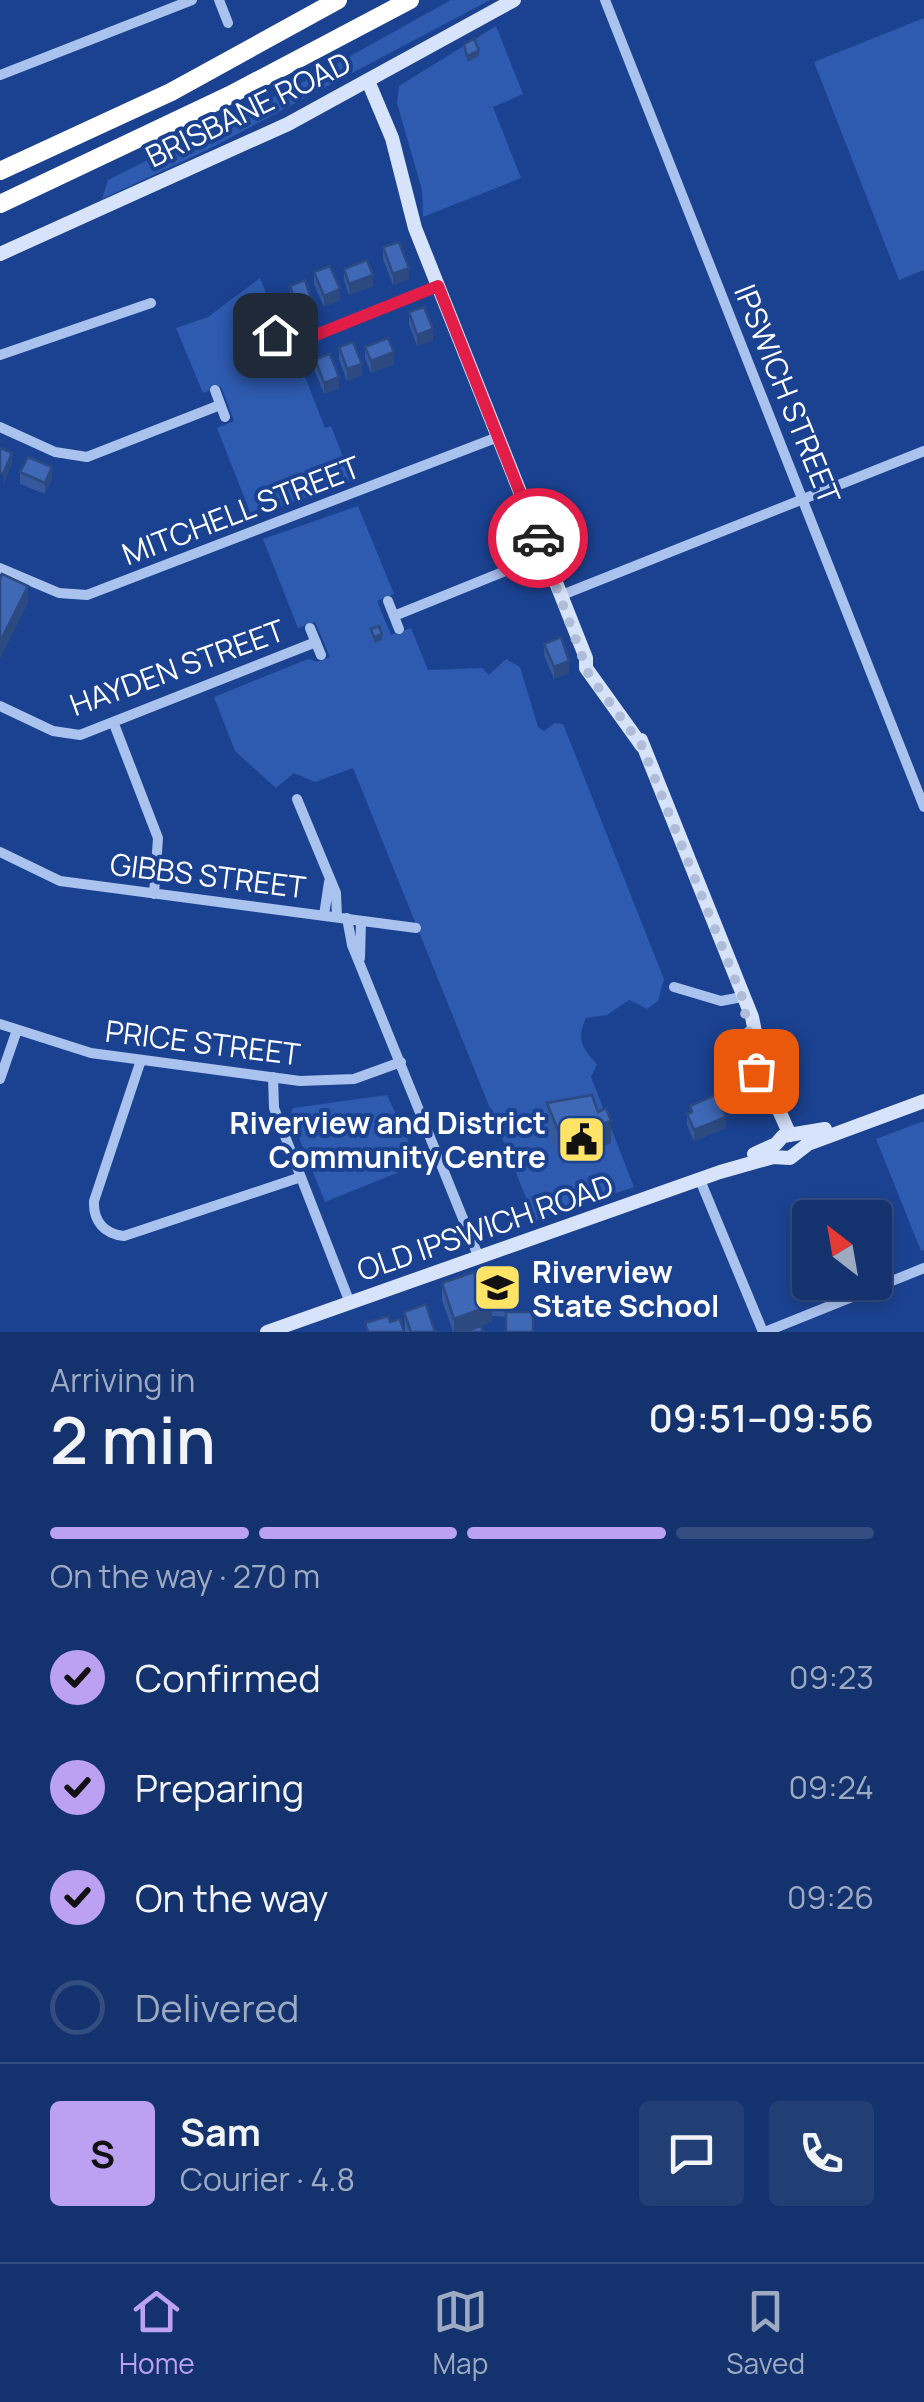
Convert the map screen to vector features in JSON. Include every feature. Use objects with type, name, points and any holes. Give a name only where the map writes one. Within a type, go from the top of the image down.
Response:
[{"type":"highway","points":[[0,171],[171,92],[338,0]]},
{"type":"highway","points":[[0,204],[216,102],[410,0]]},
{"type":"street","points":[[0,76],[192,0]]},
{"type":"street","points":[[218,0],[228,23]]},
{"type":"street","name":"BRISBANE ROAD","points":[[0,254],[234,150],[514,0]]},
{"type":"street","name":"IPSWICH STREET","points":[[606,0],[924,807]]},
{"type":"street","points":[[368,81],[388,126],[407,204],[586,658],[636,725],[755,1025],[764,1077],[786,1144]]},
{"type":"street","points":[[281,349],[438,286]]},
{"type":"street","points":[[0,355],[151,303]]},
{"type":"street","points":[[275,335],[286,362]]},
{"type":"street","points":[[214,390],[226,417]]},
{"type":"street","points":[[0,426],[56,452],[87,456],[220,404]]},
{"type":"street","name":"MITCHELL STREET","points":[[0,568],[58,593],[87,595],[498,437]]},
{"type":"street","points":[[562,596],[924,452]]},
{"type":"street","points":[[394,616],[545,555]]},
{"type":"street","points":[[388,602],[399,629]]},
{"type":"street","name":"HAYDEN STREET","points":[[310,628],[321,655]]},
{"type":"street","name":"HAYDEN STREET","points":[[0,706],[70,735],[114,724],[316,642]]},
{"type":"street","points":[[114,724],[158,838],[154,894]]},
{"type":"street","points":[[296,799],[328,880],[336,917],[360,958],[478,1258]]},
{"type":"street","name":"GIBBS STREET","points":[[0,852],[60,881],[416,928]]},
{"type":"street","points":[[360,958],[361,921]]},
{"type":"street","points":[[674,988],[720,1001],[742,997]]},
{"type":"street","name":"PRICE STREET","points":[[0,1024],[91,1053],[328,1083],[401,1062]]},
{"type":"street","points":[[0,1079],[17,1030]]},
{"type":"street","points":[[142,1060],[94,1201],[96,1219],[106,1230],[124,1236],[301,1177]]},
{"type":"street","points":[[272,1077],[274,1108],[350,1303]]},
{"type":"street","name":"OLD IPSWICH ROAD","points":[[267,1332],[700,1180],[786,1144],[924,1101]]},
{"type":"street","points":[[700,1180],[764,1332],[924,1268]]},
{"type":"shaded area","points":[[451,0],[490,0],[207,150],[102,199],[108,180],[309,79]]},
{"type":"shaded area","points":[[924,18],[924,270],[899,280],[814,62]]},
{"type":"shaded area","points":[[496,26],[523,94],[493,107],[521,178],[423,217],[422,190],[397,103],[399,86]]},
{"type":"shaded area","points":[[260,278],[279,326],[263,333],[276,369],[299,361],[325,428],[331,426],[352,480],[252,517],[217,428],[234,421],[221,386],[203,393],[176,328],[208,317]]},
{"type":"shaded area","points":[[358,506],[394,594],[377,601],[391,635],[411,628],[428,670],[482,668],[489,675],[506,659],[520,667],[538,727],[544,731],[555,723],[563,724],[664,979],[658,1001],[647,1009],[629,1000],[607,1015],[586,1018],[581,1032],[584,1048],[597,1064],[591,1077],[634,1187],[535,1220],[353,768],[315,782],[294,773],[276,788],[235,751],[214,697],[308,659],[317,662],[330,657],[315,622],[298,628],[263,539]]},
{"type":"shaded area","points":[[387,1095],[419,1164],[325,1202],[290,1116],[293,1108]]},
{"type":"shaded area","points":[[924,1121],[924,1250],[921,1251],[876,1139]]},
{"type":"building","points":[[474,39],[479,50],[467,56],[464,44]]},
{"type":"building","points":[[399,242],[409,268],[393,274],[383,247]]},
{"type":"building","points":[[367,260],[373,275],[349,284],[344,269]]},
{"type":"building","points":[[330,266],[340,289],[324,296],[314,272]]},
{"type":"building","points":[[305,280],[313,304],[298,309],[290,286]]},
{"type":"building","points":[[424,307],[433,329],[417,335],[409,312]]},
{"type":"building","points":[[388,338],[394,352],[371,361],[365,347]]},
{"type":"building","points":[[353,342],[362,364],[347,369],[339,347]]},
{"type":"building","points":[[330,354],[339,377],[324,383],[315,359]]},
{"type":"building","points":[[0,448],[12,453],[3,474],[0,473]]},
{"type":"building","points":[[28,457],[52,467],[45,483],[20,472]]},
{"type":"building","points":[[2,574],[28,586],[0,642],[0,579]]},
{"type":"building","points":[[379,626],[382,634],[374,637],[371,629]]},
{"type":"building","points":[[561,637],[569,661],[554,667],[544,644]]},
{"type":"building","points":[[717,1094],[726,1117],[694,1130],[687,1114],[692,1112],[690,1106]]},
{"type":"building","points":[[592,1095],[598,1112],[606,1108],[611,1121],[597,1126],[591,1141],[576,1135],[562,1140],[547,1103]]},
{"type":"building","points":[[493,1268],[513,1269],[513,1300],[492,1300]]},
{"type":"building","points":[[480,1270],[492,1305],[454,1319],[442,1283]]},
{"type":"building","points":[[426,1304],[435,1332],[411,1332],[404,1312]]},
{"type":"building","points":[[506,1312],[533,1312],[533,1332],[506,1332]]},
{"type":"building","points":[[388,1316],[390,1322],[400,1319],[404,1332],[368,1332],[365,1323]]},
{"type":"way so far","points":[[538,538],[586,658],[589,675],[642,746],[742,997],[756,1071]]},
{"type":"place","name":"Riverview and District Community Centre","points":[[581,1139]]},
{"type":"place","name":"Riverview State School","points":[[497,1288]]},
{"type":"route","points":[[275,335],[281,349],[438,286],[538,538]]}]
